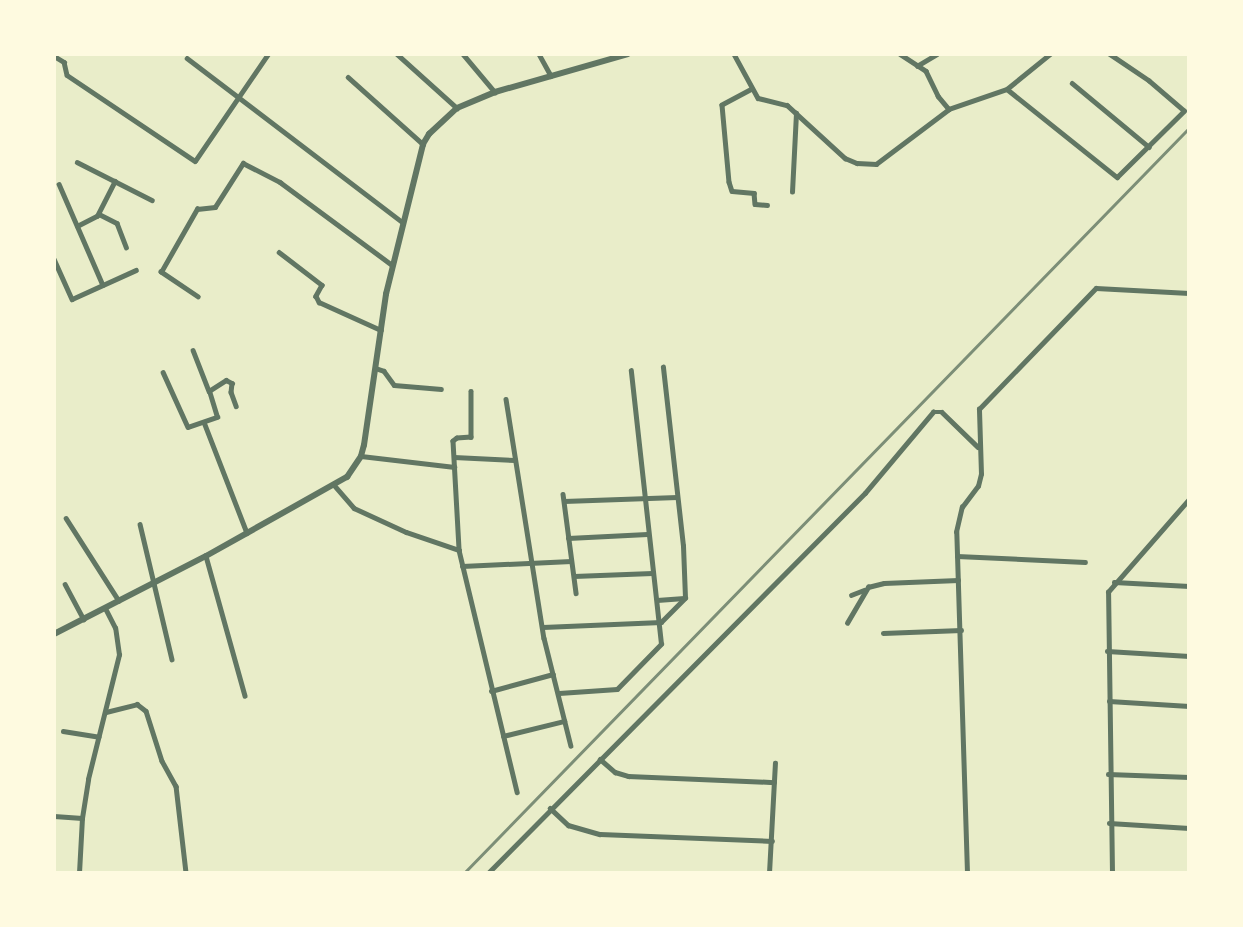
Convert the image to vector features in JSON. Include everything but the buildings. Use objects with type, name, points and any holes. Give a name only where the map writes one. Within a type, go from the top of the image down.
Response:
[{"type":"street","points":[[54,56],[64,62],[67,75],[195,161],[268,54]]},
{"type":"street","points":[[397,54],[457,108]]},
{"type":"street","points":[[463,54],[495,92]]},
{"type":"street","points":[[539,54],[552,77]]},
{"type":"street","points":[[734,54],[760,100],[779,102],[796,113],[845,158],[876,164],[949,109],[1007,89],[1050,54]]},
{"type":"street","points":[[900,54],[931,76],[938,96],[949,109]]},
{"type":"street","points":[[916,66],[937,54]]},
{"type":"street","points":[[1007,89],[1112,176],[1120,176],[1183,114],[1183,107],[1109,54]]},
{"type":"street","points":[[54,634],[206,556],[347,477],[361,456],[392,265],[423,144],[437,124],[457,108],[495,92],[624,55]]},
{"type":"street","points":[[187,58],[402,222]]},
{"type":"street","points":[[348,77],[423,144]]},
{"type":"street","points":[[1072,83],[1149,146]]},
{"type":"street","points":[[752,89],[722,105],[729,182],[732,191],[755,193],[755,204],[767,205]]},
{"type":"street","points":[[792,192],[796,113]]},
{"type":"street","points":[[77,162],[152,200]]},
{"type":"street","points":[[198,297],[161,272],[197,209],[215,207],[243,163],[280,183],[392,265]]},
{"type":"street","points":[[77,226],[99,214],[115,181]]},
{"type":"street","points":[[59,184],[103,285]]},
{"type":"street","points":[[99,214],[117,223],[126,247]]},
{"type":"street","points":[[279,252],[322,285],[317,301],[381,330]]},
{"type":"street","points":[[54,259],[72,299],[136,270]]},
{"type":"street","points":[[967,873],[957,520],[962,507],[978,486],[981,474],[978,447],[979,409],[1094,290],[1101,288],[1189,293]]},
{"type":"street","points":[[163,372],[188,427],[217,416],[193,350]]},
{"type":"street","points":[[543,627],[661,622],[685,598],[663,367]]},
{"type":"street","points":[[375,368],[384,371],[394,385],[441,389]]},
{"type":"street","points":[[559,693],[620,688],[660,649],[661,622],[652,573],[631,370]]},
{"type":"street","points":[[209,391],[230,381],[236,406]]},
{"type":"street","points":[[471,391],[472,436],[469,439],[454,439],[459,550],[517,792]]},
{"type":"street","points":[[506,399],[543,627],[571,746]]},
{"type":"street","points":[[488,873],[865,493],[932,413],[942,412],[978,447]]},
{"type":"street","points":[[204,422],[247,533]]},
{"type":"street","points":[[361,456],[454,467]]},
{"type":"street","points":[[454,457],[515,460]]},
{"type":"street","points":[[335,486],[354,508],[406,532],[459,550]]},
{"type":"street","points":[[563,494],[576,593]]},
{"type":"street","points":[[564,501],[677,497]]},
{"type":"street","points":[[1112,873],[1108,774],[1108,592],[1113,582],[1189,499]]},
{"type":"street","points":[[66,518],[119,601]]},
{"type":"street","points":[[140,524],[152,584],[172,659]]},
{"type":"street","points":[[568,538],[648,534]]},
{"type":"street","points":[[206,556],[245,696]]},
{"type":"street","points":[[957,556],[1085,562]]},
{"type":"street","points":[[462,566],[571,562]]},
{"type":"street","points":[[574,576],[652,573]]},
{"type":"street","points":[[851,595],[891,584],[958,580]]},
{"type":"street","points":[[847,622],[868,587],[884,583],[958,580]]},
{"type":"street","points":[[1113,582],[1189,586]]},
{"type":"street","points":[[65,583],[84,619]]},
{"type":"street","points":[[657,600],[685,598]]},
{"type":"street","points":[[79,873],[82,818],[118,663],[119,644],[105,608]]},
{"type":"street","points":[[883,633],[961,630]]},
{"type":"street","points":[[1107,651],[1189,656]]},
{"type":"street","points":[[491,691],[553,674]]},
{"type":"street","points":[[1109,701],[1189,706]]},
{"type":"street","points":[[105,712],[137,704],[146,711],[162,761],[176,786],[186,873]]},
{"type":"street","points":[[503,736],[564,721]]},
{"type":"street","points":[[63,731],[99,737]]},
{"type":"street","points":[[600,759],[615,772],[628,776],[774,782]]},
{"type":"street","points":[[769,873],[775,763]]},
{"type":"street","points":[[1108,774],[1189,778]]},
{"type":"street","points":[[550,808],[571,827],[600,834],[772,841]]},
{"type":"street","points":[[54,816],[82,818]]},
{"type":"street","points":[[1109,823],[1189,828]]},
{"type":"railway","points":[[464,873],[1189,128]]}]
